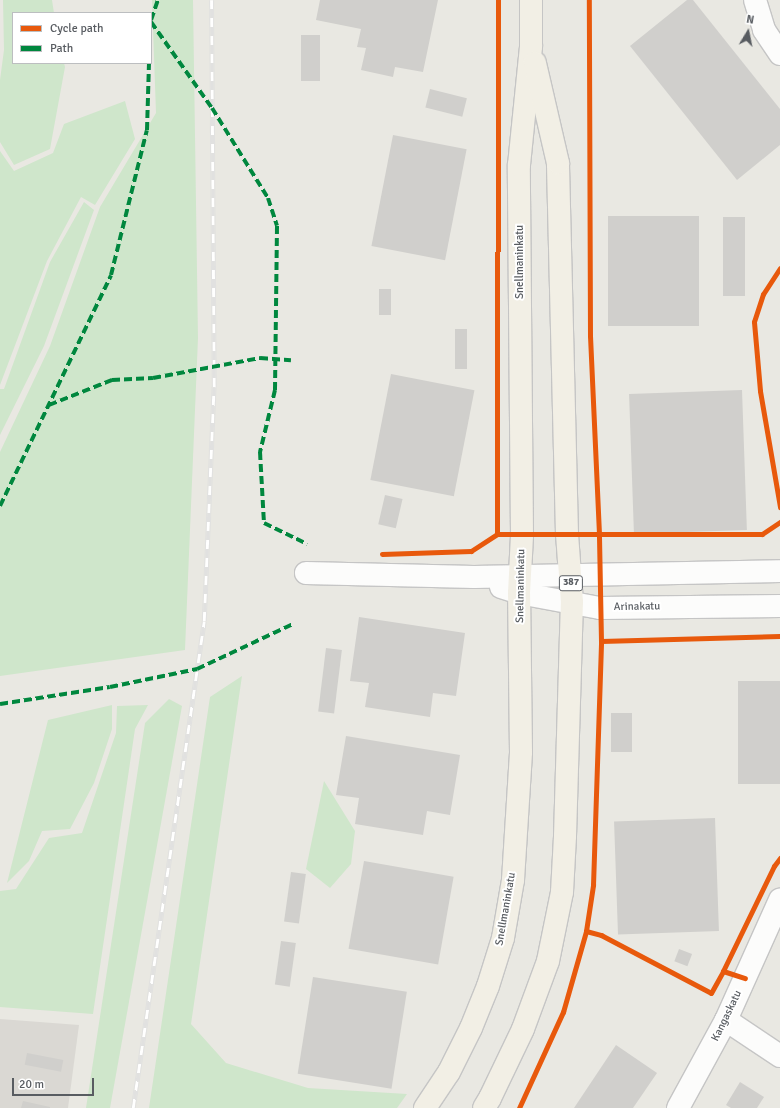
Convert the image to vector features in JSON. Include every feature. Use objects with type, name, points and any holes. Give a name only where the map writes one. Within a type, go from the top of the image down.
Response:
[{"type":"main road","name":"Snellmaninkatu","points":[[425,1108],[449,1072],[471,1028],[488,986],[503,938],[513,880],[521,752],[520,584],[522,527],[519,165],[532,46],[531,0]]},
{"type":"main road","name":"Snellmaninkatu","points":[[484,1108],[523,1029],[545,968],[562,892],[570,715],[572,602],[567,534],[558,163],[532,46]]},
{"type":"street","points":[[755,0],[764,30],[780,54]]},
{"type":"street","name":"Arinakatu","points":[[520,584],[570,575],[780,571]]},
{"type":"street","name":"Arinakatu","points":[[306,573],[474,577],[520,584],[572,602],[600,608],[780,606]]},
{"type":"street","name":"Kangaskatu","points":[[678,1108],[726,1020],[780,900]]},
{"type":"street","points":[[726,1020],[780,1056]]},
{"type":"shaded area","points":[[0,1019],[79,1025],[68,1108],[0,1108]]},
{"type":"green space","points":[[3,0],[52,0],[54,12],[12,12],[12,64],[64,64],[65,67],[50,149],[14,165],[0,142],[0,80],[4,50]]},
{"type":"green space","points":[[152,0],[193,0],[198,338],[185,650],[0,676],[0,452],[50,346],[100,207],[156,113]]},
{"type":"green space","points":[[125,101],[135,139],[95,205],[81,197],[47,261],[0,385],[0,151],[14,171],[53,153],[64,124]]},
{"type":"green space","points":[[84,202],[94,210],[44,346],[0,435],[0,389],[4,389],[50,262]]},
{"type":"green space","points":[[242,676],[191,1024],[226,1063],[308,1088],[407,1094],[397,1108],[149,1108],[210,697]]},
{"type":"green space","points":[[169,699],[182,706],[110,1108],[86,1108],[145,723]]},
{"type":"green space","points":[[112,705],[112,729],[94,783],[70,829],[42,831],[29,861],[7,883],[48,720]]},
{"type":"green space","points":[[148,705],[135,729],[93,1014],[0,1007],[0,891],[16,889],[49,838],[82,833],[116,733],[117,706]]},
{"type":"green space","points":[[324,781],[355,831],[351,864],[330,888],[306,869]]},
{"type":"building","points":[[320,0],[438,0],[423,72],[395,67],[393,77],[361,70],[366,48],[357,47],[361,29],[316,20]]},
{"type":"building","points":[[687,0],[693,0],[780,109],[780,145],[737,180],[630,46]]},
{"type":"building","points":[[301,35],[320,35],[320,81],[301,81]]},
{"type":"building","points":[[430,89],[467,98],[462,117],[425,107]]},
{"type":"building","points":[[393,135],[467,149],[445,260],[371,246]]},
{"type":"building","points":[[608,216],[699,216],[699,326],[608,326]]},
{"type":"building","points":[[723,217],[745,217],[745,296],[723,296]]},
{"type":"building","points":[[379,289],[391,289],[391,315],[379,315]]},
{"type":"building","points":[[455,329],[467,329],[467,369],[455,369]]},
{"type":"building","points":[[391,374],[474,390],[454,496],[370,480]]},
{"type":"building","points":[[742,390],[747,530],[634,534],[629,394]]},
{"type":"building","points":[[385,495],[403,499],[396,528],[378,524]]},
{"type":"building","points":[[359,617],[465,633],[456,696],[433,693],[430,717],[365,707],[369,683],[350,681]]},
{"type":"building","points":[[326,648],[342,650],[334,713],[318,712]]},
{"type":"building","points":[[738,681],[780,681],[780,784],[738,784]]},
{"type":"building","points":[[611,713],[632,713],[632,752],[611,752]]},
{"type":"building","points":[[346,736],[460,755],[450,815],[427,811],[423,835],[355,824],[359,798],[336,795]]},
{"type":"building","points":[[715,818],[719,931],[618,934],[614,822]]},
{"type":"building","points":[[364,861],[454,877],[438,964],[349,949]]},
{"type":"building","points":[[291,872],[306,874],[299,924],[284,922]]},
{"type":"building","points":[[281,941],[296,943],[290,987],[275,985]]},
{"type":"building","points":[[679,949],[692,954],[687,966],[674,961]]},
{"type":"building","points":[[313,977],[407,992],[391,1089],[298,1074]]},
{"type":"building","points":[[616,1045],[657,1073],[633,1108],[574,1108]]},
{"type":"building","points":[[27,1053],[63,1060],[61,1072],[25,1065]]},
{"type":"building","points":[[740,1082],[764,1097],[757,1108],[731,1108],[726,1105]]},
{"type":"building","points":[[23,1101],[50,1107],[50,1108],[21,1108]]},
{"type":"railway","points":[[133,1108],[204,621],[214,387],[211,0]]},
{"type":"marked path","points":[[152,17],[158,0]]},
{"type":"marked path","points":[[152,23],[212,108],[268,198],[277,226],[275,390],[260,452],[264,523],[307,544]]},
{"type":"marked path","points":[[0,506],[111,275],[147,130],[149,64]]},
{"type":"marked path","points":[[49,405],[112,380],[153,378],[260,358],[291,360]]},
{"type":"marked path","points":[[0,704],[110,687],[197,669],[293,624]]},
{"type":"cycle path","points":[[498,0],[497,534],[762,534],[780,522]]},
{"type":"cycle path","points":[[519,1108],[563,1012],[586,931],[593,885],[601,641],[599,534],[590,336],[589,0]]},
{"type":"cycle path","points":[[780,268],[763,294],[754,322],[760,391],[780,507]]},
{"type":"cycle path","points":[[382,554],[471,551],[497,534]]},
{"type":"cycle path","points":[[601,641],[780,636]]},
{"type":"cycle path","points":[[723,971],[774,866],[780,858]]},
{"type":"cycle path","points":[[586,931],[601,935],[711,993],[723,971],[745,978]]}]
